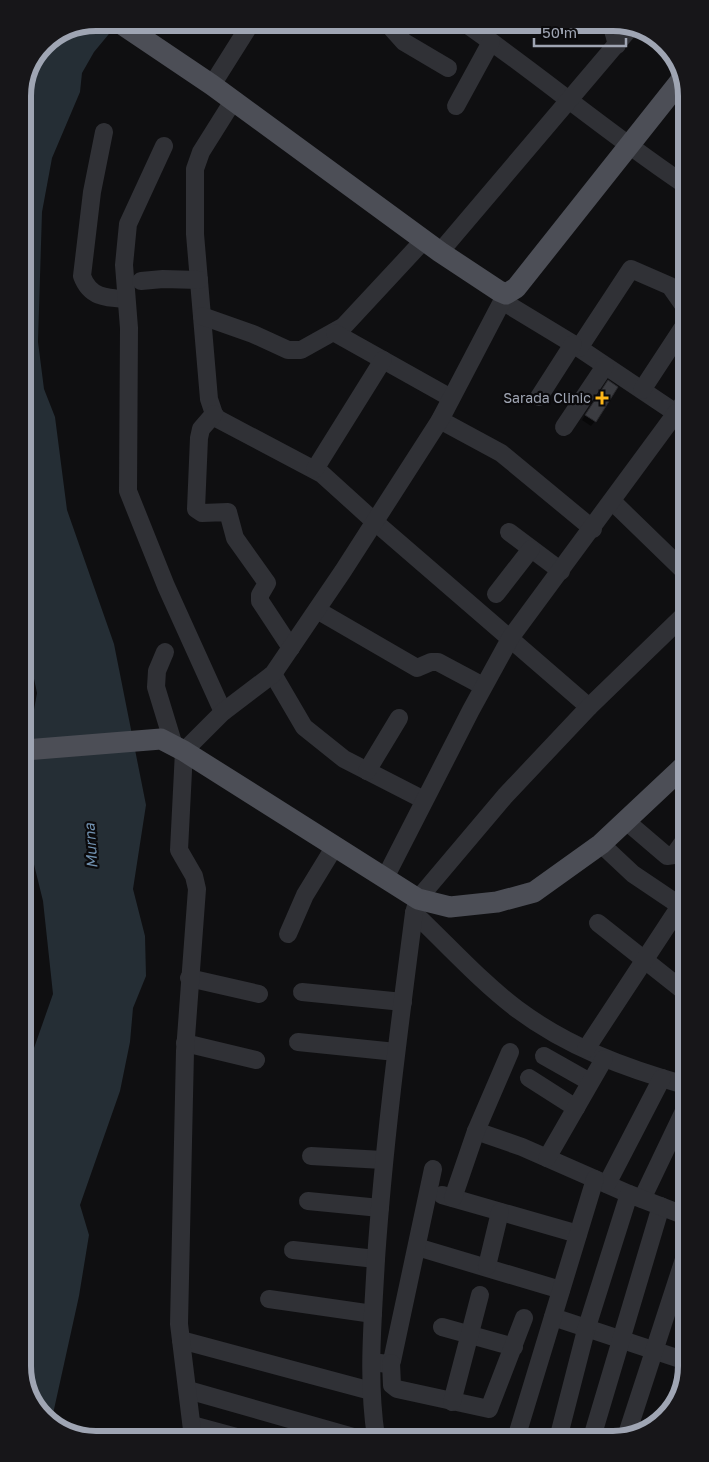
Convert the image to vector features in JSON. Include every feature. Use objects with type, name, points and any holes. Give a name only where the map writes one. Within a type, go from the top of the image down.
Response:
[{"type":"main road","points":[[133,31],[212,85],[504,298],[516,288],[677,85]]},
{"type":"main road","points":[[31,750],[173,745],[385,878],[416,906],[450,907],[518,898],[534,892],[601,844],[678,772]]},
{"type":"street","points":[[212,85],[245,31]]},
{"type":"street","points":[[394,31],[404,42],[448,68]]},
{"type":"street","points":[[477,31],[628,146],[678,179]]},
{"type":"street","points":[[613,31],[617,46]]},
{"type":"street","points":[[202,316],[254,334],[294,352],[335,333],[432,246],[570,100],[627,33]]},
{"type":"street","points":[[456,106],[491,42]]},
{"type":"street","points":[[233,101],[200,152],[195,169],[194,225],[209,398],[214,414],[218,419],[315,469],[589,707]]},
{"type":"street","points":[[104,132],[92,192],[82,276],[84,282],[99,297],[126,299]]},
{"type":"street","points":[[164,146],[128,224],[124,265],[129,328],[128,491],[166,586],[223,712]]},
{"type":"street","points":[[539,397],[631,269],[670,286],[678,297]]},
{"type":"street","points":[[140,281],[163,279],[199,280]]},
{"type":"street","points":[[173,745],[223,712],[273,674],[375,522],[440,420],[504,298],[642,390],[678,408]]},
{"type":"street","points":[[335,333],[451,398]]},
{"type":"street","points":[[642,390],[678,335]]},
{"type":"street","points":[[315,469],[383,360]]},
{"type":"street","points":[[564,427],[605,366]]},
{"type":"street","points":[[385,878],[483,686],[511,638],[613,502],[678,410]]},
{"type":"street","points":[[214,414],[201,429],[199,438],[196,509],[202,513],[228,512],[235,538],[267,583],[260,595],[260,601],[291,648]]},
{"type":"street","points":[[440,420],[501,453],[592,529]]},
{"type":"street","points":[[613,502],[678,565]]},
{"type":"street","points":[[509,532],[561,571]]},
{"type":"street","points":[[496,594],[532,549]]},
{"type":"street","points":[[317,610],[417,668],[431,662],[438,662],[483,686]]},
{"type":"street","points":[[375,1431],[371,1391],[373,1314],[383,1160],[416,906],[505,796],[589,707],[678,621]]},
{"type":"street","points":[[166,652],[157,671],[156,687],[173,745],[179,850],[194,876],[197,889],[185,1043],[180,1207],[181,1340],[193,1431]]},
{"type":"street","points":[[273,674],[304,727],[344,758],[424,800]]},
{"type":"street","points":[[367,771],[399,718]]},
{"type":"street","points":[[626,822],[667,856],[674,855],[678,849]]},
{"type":"street","points":[[601,844],[634,874],[678,905]]},
{"type":"street","points":[[288,934],[305,895],[335,846]]},
{"type":"street","points":[[416,906],[517,1009],[604,1059],[678,1083]]},
{"type":"street","points":[[586,1050],[644,961],[678,914]]},
{"type":"street","points":[[598,923],[678,987]]},
{"type":"street","points":[[190,978],[259,994]]},
{"type":"street","points":[[302,992],[403,1002]]},
{"type":"street","points":[[298,1042],[396,1052]]},
{"type":"street","points":[[185,1043],[256,1060]]},
{"type":"street","points":[[453,1198],[476,1131],[510,1052]]},
{"type":"street","points":[[544,1056],[590,1082]]},
{"type":"street","points":[[547,1158],[604,1059]]},
{"type":"street","points":[[529,1078],[576,1108]]},
{"type":"street","points":[[519,1431],[578,1234],[601,1181],[662,1078]]},
{"type":"street","points":[[560,1431],[586,1330],[636,1196],[678,1121]]},
{"type":"street","points":[[476,1131],[547,1158],[661,1206],[678,1211]]},
{"type":"street","points":[[311,1156],[383,1160]]},
{"type":"street","points":[[433,1169],[391,1363],[392,1385],[394,1388],[483,1410],[492,1407],[524,1318]]},
{"type":"street","points":[[428,1192],[578,1234]]},
{"type":"street","points":[[308,1202],[380,1208]]},
{"type":"street","points":[[594,1431],[661,1206]]},
{"type":"street","points":[[487,1266],[500,1212]]},
{"type":"street","points":[[417,1247],[487,1266],[562,1290]]},
{"type":"street","points":[[293,1250],[376,1258]]},
{"type":"street","points":[[629,1429],[678,1278]]},
{"type":"street","points":[[452,1402],[480,1295]]},
{"type":"street","points":[[269,1299],[373,1314]]},
{"type":"street","points":[[553,1317],[586,1330],[678,1358]]},
{"type":"street","points":[[442,1327],[514,1347]]},
{"type":"street","points":[[181,1340],[371,1391]]},
{"type":"street","points":[[372,1362],[391,1363]]},
{"type":"street","points":[[188,1390],[332,1431]]},
{"type":"water","name":"Murna","points":[[111,31],[94,52],[82,73],[80,92],[52,158],[42,212],[38,342],[44,389],[55,417],[67,510],[114,644],[146,805],[133,889],[145,936],[146,976],[133,1008],[130,1042],[120,1091],[80,1205],[89,1235],[79,1296],[53,1415],[36,1391],[32,1379],[31,1366],[31,1052],[53,994],[43,901],[31,852],[31,726],[37,693],[31,664],[31,92],[33,79],[42,60],[60,42],[83,32]]},
{"type":"building","points":[[608,380],[618,387],[596,422],[585,415]]},
{"type":"place","name":"Sarada Clinic","points":[[602,398]]}]
